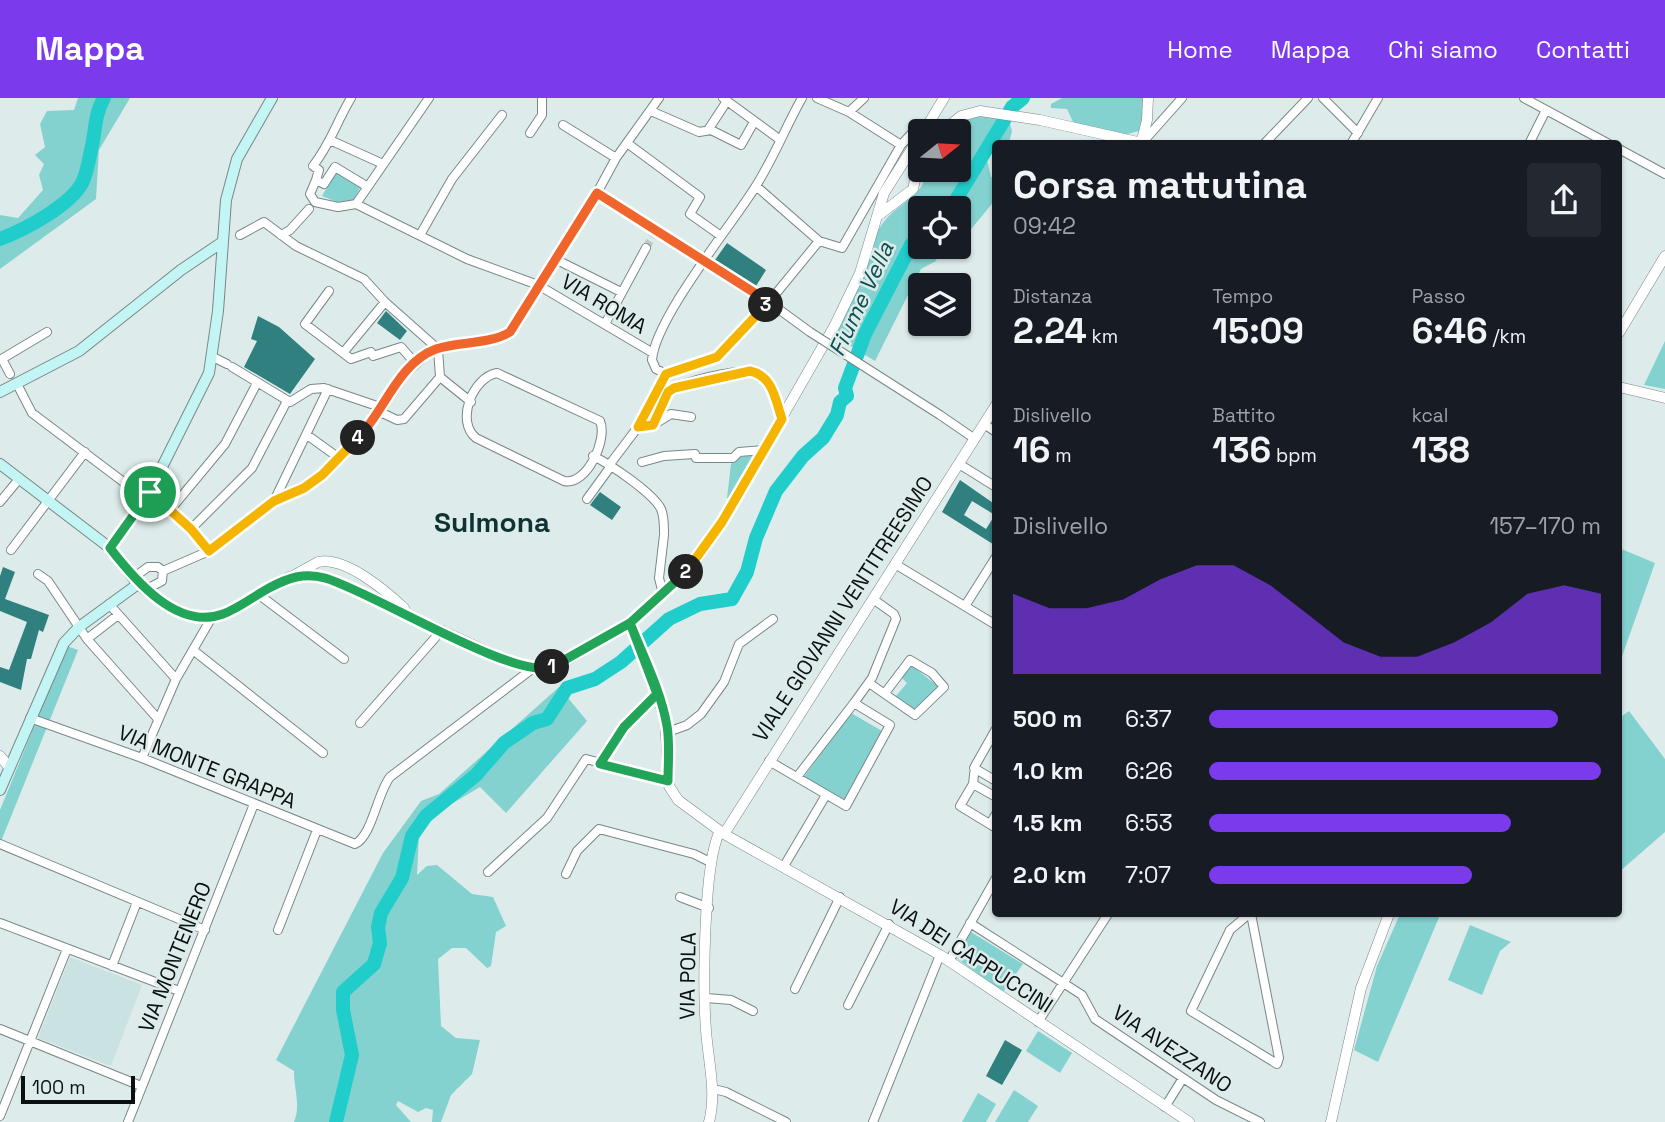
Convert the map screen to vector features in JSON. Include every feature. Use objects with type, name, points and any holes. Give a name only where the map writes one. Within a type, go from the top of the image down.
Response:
[{"type":"main road","points":[[110,548],[148,495],[204,386],[213,357],[226,200],[237,159],[272,98]]},
{"type":"main road","points":[[0,392],[79,351],[181,270],[221,243]]},
{"type":"main road","points":[[0,464],[110,548],[139,584],[79,626],[57,655],[0,790]]},
{"type":"street","points":[[312,205],[310,194],[318,170],[313,166],[332,141],[338,119],[351,98]]},
{"type":"street","points":[[530,133],[542,115],[542,98]]},
{"type":"street","points":[[666,374],[656,369],[653,353],[702,262],[756,186],[802,98]]},
{"type":"street","points":[[817,98],[849,112],[901,145]]},
{"type":"street","points":[[849,112],[863,98]]},
{"type":"street","points":[[929,119],[944,98]]},
{"type":"street","points":[[1143,140],[1148,98]]},
{"type":"street","points":[[1145,140],[1182,98]]},
{"type":"street","points":[[1268,140],[1308,98]]},
{"type":"street","points":[[1323,98],[1358,133]]},
{"type":"street","points":[[1354,140],[1378,98]]},
{"type":"street","points":[[1524,98],[1602,140]]},
{"type":"street","points":[[312,205],[338,207],[356,204],[426,99]]},
{"type":"street","points":[[163,571],[209,551],[274,501],[304,488],[370,426],[379,409],[415,363],[438,349],[506,334],[517,323],[655,99]]},
{"type":"street","points":[[708,130],[725,100],[779,139]]},
{"type":"street","points":[[1531,140],[1546,110]]},
{"type":"street","points":[[650,111],[699,132],[708,130],[741,145],[754,122]]},
{"type":"street","points":[[959,119],[967,113],[999,113],[1128,140]]},
{"type":"street","points":[[420,234],[452,179],[502,116]]},
{"type":"street","points":[[564,125],[616,159]]},
{"type":"street","points":[[289,577],[309,575],[331,580],[514,664],[531,669],[546,668],[569,659],[630,623],[694,564],[782,419],[854,286],[877,219],[880,192],[901,145],[908,140]]},
{"type":"street","points":[[332,141],[383,164]]},
{"type":"street","points":[[627,143],[700,197],[690,214],[721,236]]},
{"type":"street","points":[[756,186],[823,241],[842,248],[908,150]]},
{"type":"street","points":[[1622,151],[1665,174]]},
{"type":"street","points":[[316,180],[324,184],[335,167],[368,187]]},
{"type":"street","points":[[877,219],[914,189],[915,182]]},
{"type":"street","points":[[880,192],[907,194]]},
{"type":"street","points":[[597,193],[654,234],[769,302],[810,332],[975,439]]},
{"type":"street","name":"VIA ROMA","points":[[356,204],[467,259],[538,285],[653,353]]},
{"type":"street","points":[[281,235],[290,230],[312,205]]},
{"type":"street","points":[[191,529],[251,468],[288,402],[311,389],[328,388],[379,409],[397,420],[404,419],[440,377],[438,349],[359,275],[324,261],[264,222],[221,243]]},
{"type":"street","points":[[587,499],[638,427],[666,374],[717,357],[823,241]]},
{"type":"street","points":[[605,324],[646,248]]},
{"type":"street","points":[[1622,329],[1665,256]]},
{"type":"street","points":[[555,258],[621,292]]},
{"type":"street","points":[[329,291],[305,324],[351,359],[370,352],[373,356],[401,347],[415,363]]},
{"type":"street","points":[[343,352],[385,302]]},
{"type":"street","points":[[10,374],[1,359],[47,332]]},
{"type":"street","points":[[213,357],[288,402]]},
{"type":"street","points":[[653,425],[668,392],[674,388],[750,371],[771,384],[782,419]]},
{"type":"street","points":[[497,373],[506,375],[596,417],[603,432],[582,478],[573,482],[564,481],[473,436],[465,417],[471,401],[485,377],[497,373]]},
{"type":"street","points":[[440,377],[471,401]]},
{"type":"street","points":[[171,509],[225,444],[257,383]]},
{"type":"street","points":[[17,384],[32,414],[171,509],[209,551]]},
{"type":"street","points":[[274,501],[328,388]]},
{"type":"street","points":[[1622,388],[1665,398]]},
{"type":"street","name":"VIALE GIOVANNI VENTITREESIMO","points":[[722,832],[992,411]]},
{"type":"street","points":[[638,427],[653,425],[671,414],[691,417]]},
{"type":"street","points":[[984,424],[992,429]]},
{"type":"street","points":[[307,435],[339,458]]},
{"type":"street","points":[[642,462],[682,454],[695,454],[696,458],[733,458],[739,452],[764,450]]},
{"type":"street","points":[[11,550],[85,452]]},
{"type":"street","points":[[593,456],[610,465],[656,502],[663,514],[664,534],[659,578],[663,594]]},
{"type":"street","points":[[959,464],[992,484]]},
{"type":"street","points":[[0,502],[19,479]]},
{"type":"street","points":[[139,584],[170,607],[212,617],[228,612],[318,562],[334,562],[377,585],[412,616]]},
{"type":"street","points":[[331,580],[326,568],[334,562]]},
{"type":"street","points":[[965,606],[992,563]]},
{"type":"street","points":[[895,564],[992,623]]},
{"type":"street","points":[[139,584],[148,566],[158,567],[163,571]]},
{"type":"street","points":[[139,584],[162,582],[163,571]]},
{"type":"street","points":[[38,574],[48,581],[87,639],[158,719]]},
{"type":"street","points":[[258,594],[344,659]]},
{"type":"street","points":[[382,602],[393,598]]},
{"type":"street","points":[[797,777],[869,683],[896,620],[894,614],[873,599]]},
{"type":"street","points":[[109,604],[176,679]]},
{"type":"street","points":[[87,639],[118,615]]},
{"type":"street","points":[[142,758],[176,679],[212,617]]},
{"type":"street","points":[[667,732],[687,725],[701,713],[724,682],[739,644],[773,619]]},
{"type":"street","points":[[488,872],[547,817],[586,759],[668,781],[667,732],[657,694],[630,623]]},
{"type":"street","points":[[360,723],[442,630]]},
{"type":"street","points":[[193,650],[323,753]]},
{"type":"street","points":[[869,683],[915,715],[944,687],[932,673],[910,660],[885,693]]},
{"type":"street","name":"VIA MONTE GRAPPA","points":[[30,718],[142,758],[351,844],[359,842],[366,833],[382,787],[390,778],[531,669]]},
{"type":"street","points":[[600,764],[624,727],[657,694]]},
{"type":"street","points":[[769,761],[846,806],[890,725],[853,703]]},
{"type":"street","points":[[992,736],[974,768],[973,784],[960,806],[992,825]]},
{"type":"street","points":[[0,756],[5,774]]},
{"type":"street","points":[[974,768],[992,779]]},
{"type":"street","name":"VIA DEI CAPPUCCINI","points":[[668,781],[675,797],[722,832],[889,924],[944,958],[1189,1122]]},
{"type":"street","points":[[973,784],[992,795]]},
{"type":"street","points":[[784,866],[827,795]]},
{"type":"street","name":"VIA MONTENERO","points":[[128,1122],[254,804]]},
{"type":"street","points":[[566,874],[577,850],[599,829],[694,854],[710,862]]},
{"type":"street","points":[[278,930],[317,830]]},
{"type":"street","name":"VIA POLA","points":[[709,1122],[713,1089],[706,998],[710,862],[722,832]]},
{"type":"street","points":[[0,844],[205,930]]},
{"type":"street","points":[[873,1122],[944,958],[971,923],[992,885]]},
{"type":"street","points":[[680,897],[709,908]]},
{"type":"street","points":[[795,989],[840,897]]},
{"type":"street","points":[[112,966],[137,902]]},
{"type":"street","points":[[1038,1022],[1106,917]]},
{"type":"street","points":[[1246,917],[1230,930],[1191,1012],[1277,1064],[1279,1058],[1251,917]]},
{"type":"street","points":[[1331,1122],[1361,988],[1387,917]]},
{"type":"street","points":[[0,923],[179,991]]},
{"type":"street","name":"VIA AVEZZANO","points":[[971,923],[1087,998],[1095,1019],[1228,1108],[1260,1122]]},
{"type":"street","points":[[848,1005],[889,924]]},
{"type":"street","points":[[0,1116],[67,949]]},
{"type":"street","points":[[706,998],[731,1000],[753,1011]]},
{"type":"street","points":[[0,1029],[141,1086]]},
{"type":"street","points":[[1165,1107],[1184,1078]]},
{"type":"street","points":[[713,1089],[786,1122]]},
{"type":"shaded area","points":[[78,98],[130,98],[99,150],[96,199],[0,269],[0,215],[18,218],[43,190],[39,175],[44,164],[35,155],[45,147],[40,124],[47,111],[74,110]]},
{"type":"shaded area","points":[[1062,98],[1143,98],[1144,118],[1139,131],[1120,136],[1074,124],[1067,109],[1051,108],[1051,104]]},
{"type":"shaded area","points":[[996,116],[1010,124],[1012,131],[1010,140],[992,140],[992,150],[987,160],[992,177],[992,204],[971,229],[971,196],[912,196],[924,182],[971,182],[971,119],[968,119]]},
{"type":"shaded area","points":[[337,170],[361,186],[353,201],[337,202],[322,196]]},
{"type":"shaded area","points":[[908,200],[908,259],[936,259],[919,273],[908,273],[908,295],[875,361],[836,337],[865,257],[887,218]]},
{"type":"shaded area","points":[[1665,341],[1665,389],[1644,385]]},
{"type":"shaded area","points":[[753,455],[752,464],[730,499],[727,498],[731,464],[741,457]]},
{"type":"shaded area","points":[[1622,549],[1655,563],[1622,656]]},
{"type":"shaded area","points":[[67,646],[78,650],[0,844],[0,810]]},
{"type":"shaded area","points":[[911,665],[939,687],[914,711],[895,697],[907,683],[902,678]]},
{"type":"shaded area","points":[[559,687],[587,721],[506,813],[480,787],[438,812],[419,835],[417,875],[427,866],[437,865],[472,894],[493,897],[506,926],[496,932],[491,966],[487,968],[466,948],[452,948],[438,959],[441,1026],[456,1038],[480,1040],[472,1074],[451,1095],[441,1122],[432,1122],[433,1110],[426,1108],[418,1112],[398,1101],[396,1105],[411,1122],[294,1122],[297,1103],[294,1071],[276,1060],[383,853],[421,801],[439,794]]},
{"type":"shaded area","points":[[1629,711],[1665,759],[1665,832],[1622,869],[1622,716]]},
{"type":"shaded area","points":[[851,713],[882,731],[845,800],[804,777]]},
{"type":"shaded area","points":[[1399,917],[1439,917],[1378,1062],[1354,1050],[1377,966]]},
{"type":"shaded area","points":[[1470,925],[1511,942],[1500,951],[1482,995],[1448,980]]},
{"type":"shaded area","points":[[971,932],[1023,964],[1003,992],[956,958]]},
{"type":"shaded area","points":[[70,957],[142,985],[111,1066],[38,1038]]},
{"type":"shaded area","points":[[1038,1031],[1072,1053],[1060,1073],[1026,1051]]},
{"type":"shaded area","points":[[1014,1090],[1038,1106],[1028,1122],[995,1122]]},
{"type":"shaded area","points":[[978,1093],[996,1104],[986,1122],[962,1122]]},
{"type":"building","points":[[727,243],[766,270],[756,286],[715,260]]},
{"type":"building","points":[[386,311],[407,331],[400,340],[377,323]]},
{"type":"building","points":[[258,316],[279,327],[315,359],[290,394],[244,367],[257,341],[251,339]]},
{"type":"building","points":[[960,480],[992,502],[992,513],[972,501],[964,515],[986,529],[992,520],[992,543],[942,512]]},
{"type":"building","points":[[600,492],[621,507],[612,520],[590,505]]},
{"type":"building","points":[[3,567],[15,572],[5,599],[49,615],[43,632],[39,630],[31,659],[27,659],[21,690],[0,682],[0,667],[9,670],[27,622],[0,611],[0,576]]},
{"type":"building","points":[[1005,1040],[1022,1050],[1002,1085],[986,1076]]},
{"type":"waterway","points":[[0,239],[46,216],[77,190],[86,174],[97,117],[104,98]]},
{"type":"waterway","name":"Fiume Vella","points":[[992,140],[1012,107],[1023,98]]},
{"type":"waterway","name":"Fiume Vella","points":[[958,196],[992,140]]},
{"type":"waterway","name":"Fiume Vella","points":[[336,1122],[352,1055],[343,1010],[343,992],[374,964],[380,943],[378,927],[381,913],[402,878],[412,836],[426,816],[476,775],[504,743],[533,723],[547,719],[567,688],[595,679],[621,662],[669,619],[700,604],[732,599],[747,572],[756,538],[776,491],[803,456],[823,438],[837,415],[840,402],[847,396],[845,388],[865,334],[908,251]]},
{"type":"tunnel","points":[[646,248],[652,237]]},
{"type":"district","name":"Sulmona","points":[[492,522]]},
{"type":"route","points":[[150,492],[110,548],[138,584],[157,599],[180,611],[212,617],[221,615],[289,577],[314,575],[412,616],[514,664],[540,670],[569,659],[630,623],[650,675],[662,707],[667,725],[668,781],[600,764],[624,727],[657,694],[630,623],[694,564],[722,522],[782,419],[771,384],[766,378],[750,371],[674,388],[668,392],[653,425],[638,427],[666,374],[717,357],[750,318],[769,302],[597,193],[541,278],[510,332],[438,349],[426,355],[406,373],[380,407],[370,426],[322,475],[304,488],[274,501],[209,551],[191,529],[150,492]]}]
